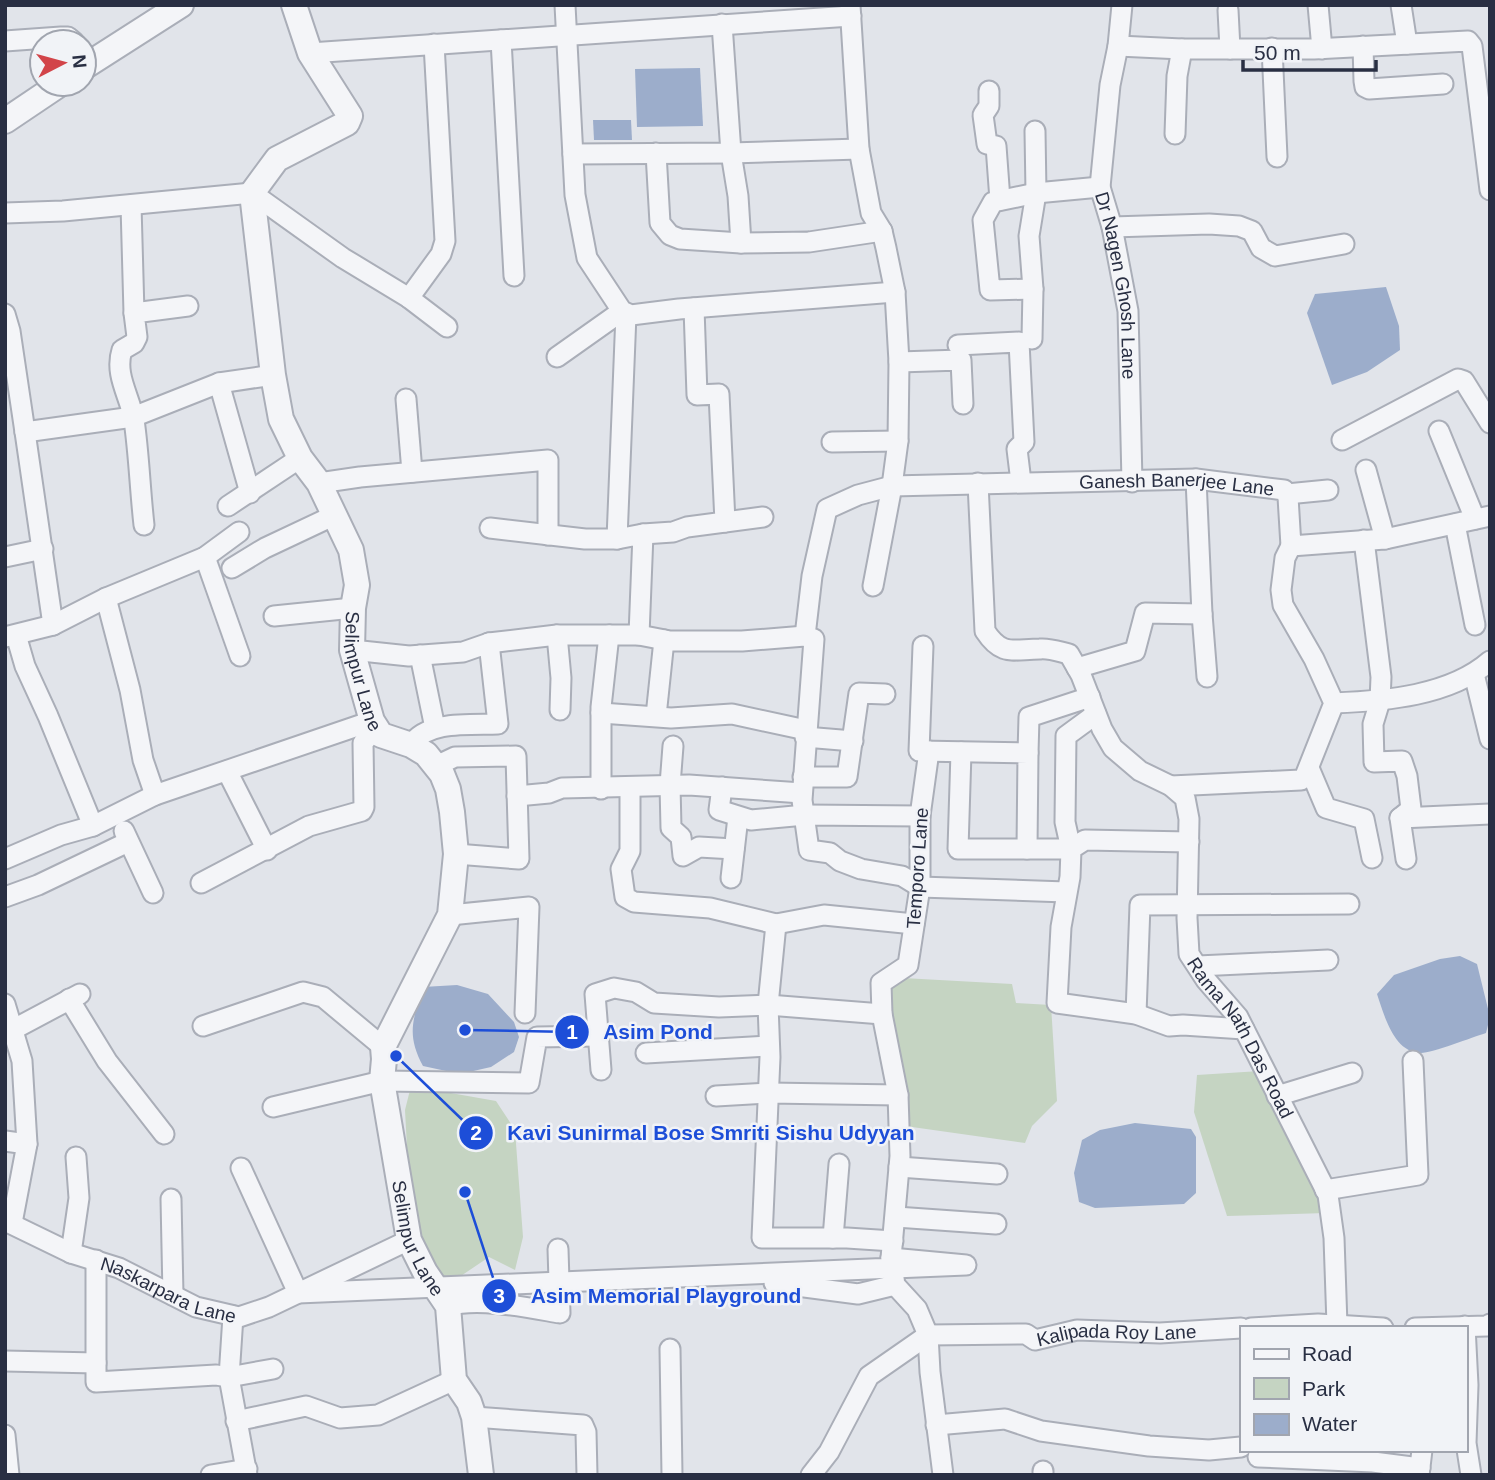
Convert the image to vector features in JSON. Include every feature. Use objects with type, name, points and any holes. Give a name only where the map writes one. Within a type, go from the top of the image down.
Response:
[{"type":"street","points":[[98,55],[181,5]]},
{"type":"street","points":[[252,193],[277,159],[350,120],[310,53],[294,5]]},
{"type":"street","points":[[565,5],[575,195],[587,258],[624,312],[617,539]]},
{"type":"street","name":"Dr Nagen Ghosh Lane","points":[[1122,5],[1118,46],[1110,85],[1100,187],[1112,227],[1128,311],[1132,482]]},
{"type":"street","points":[[1318,5],[1322,49]]},
{"type":"street","points":[[1401,5],[1407,44]]},
{"type":"street","points":[[1228,10],[1230,48]]},
{"type":"street","points":[[310,53],[722,24],[850,11],[859,149],[871,213],[882,231],[895,292],[899,362],[898,441],[873,586]]},
{"type":"street","points":[[722,24],[730,153],[738,196],[741,243]]},
{"type":"street","points":[[5,41],[28,39]]},
{"type":"street","points":[[501,40],[514,276]]},
{"type":"street","points":[[1118,46],[1182,50],[1322,49],[1468,41],[1472,46],[1486,115],[1490,190]]},
{"type":"street","points":[[409,298],[440,254],[445,241],[434,44]]},
{"type":"street","points":[[1363,46],[1364,81],[1368,89],[1443,84]]},
{"type":"street","points":[[1272,48],[1277,157]]},
{"type":"street","points":[[1175,134],[1177,76],[1182,50]]},
{"type":"street","points":[[989,91],[989,106],[983,115],[987,144],[996,146],[1000,200]]},
{"type":"street","points":[[5,121],[39,98]]},
{"type":"street","points":[[1032,339],[1033,289],[1029,236],[1036,193],[1035,131]]},
{"type":"street","points":[[573,154],[859,149]]},
{"type":"street","points":[[656,153],[660,223],[670,235],[680,239],[741,243],[809,242],[882,231]]},
{"type":"street","points":[[1033,289],[990,290],[983,220],[993,202],[1036,193],[1100,187]]},
{"type":"street","points":[[5,214],[252,193],[343,258],[409,298],[446,327]]},
{"type":"street","name":"Selimpur Lane","points":[[252,193],[273,375],[281,418],[300,458],[319,483],[351,550],[357,585],[353,608],[352,650],[373,725],[381,735],[411,745],[426,754],[448,789],[456,854],[450,915],[383,1047],[382,1081],[409,1240],[425,1272],[448,1306],[454,1380],[474,1417],[481,1475]]},
{"type":"street","points":[[131,205],[137,337],[134,343],[122,350],[119,362],[133,417],[144,525]]},
{"type":"street","points":[[1112,227],[1209,224],[1239,226],[1252,232],[1261,248],[1275,256],[1344,244]]},
{"type":"street","points":[[557,357],[624,312],[895,292]]},
{"type":"street","points":[[134,313],[188,306]]},
{"type":"street","points":[[694,308],[697,395],[719,394],[725,522]]},
{"type":"street","points":[[5,314],[10,331],[53,625]]},
{"type":"street","points":[[958,345],[1020,342],[1024,442],[1017,449],[1021,482]]},
{"type":"street","points":[[899,362],[961,360],[963,404]]},
{"type":"street","points":[[25,432],[133,417],[219,383],[273,375]]},
{"type":"street","points":[[1342,440],[1458,379],[1464,381],[1490,423]]},
{"type":"street","points":[[219,383],[250,494]]},
{"type":"street","points":[[406,398],[412,472]]},
{"type":"street","points":[[1290,546],[1385,539],[1482,517],[1439,430]]},
{"type":"street","points":[[832,442],[898,441]]},
{"type":"street","points":[[228,506],[250,494],[300,458]]},
{"type":"street","points":[[319,483],[548,460],[548,536]]},
{"type":"street","points":[[1367,470],[1385,539]]},
{"type":"street","points":[[1196,479],[1202,614],[1208,677]]},
{"type":"street","name":"Ganesh Banerjee Lane","points":[[805,636],[812,576],[827,509],[858,495],[892,486],[1196,479],[1281,489],[1287,494],[1290,546],[1284,562],[1281,590],[1283,604],[1314,659],[1334,703]]},
{"type":"street","points":[[978,483],[985,631],[994,645],[1010,652],[1044,648],[1069,654],[1113,748],[1140,771],[1171,786],[1301,780],[1309,768],[1334,703],[1380,701],[1421,693],[1474,674],[1490,661]]},
{"type":"street","points":[[1287,494],[1328,490]]},
{"type":"street","points":[[232,568],[265,548],[335,515]]},
{"type":"street","points":[[490,528],[585,540],[617,539],[763,517]]},
{"type":"street","points":[[1454,524],[1475,625]]},
{"type":"street","points":[[93,826],[48,716],[10,636],[53,625],[106,598],[205,557],[239,531]]},
{"type":"street","points":[[639,635],[643,534]]},
{"type":"street","points":[[1364,540],[1381,677],[1380,701],[1373,724],[1374,762],[1402,761],[1411,809],[1400,818]]},
{"type":"street","points":[[5,557],[43,550]]},
{"type":"street","points":[[205,557],[240,656]]},
{"type":"street","points":[[106,598],[130,690],[144,760],[155,795]]},
{"type":"street","points":[[274,616],[353,608]]},
{"type":"street","points":[[1077,668],[1135,651],[1145,613],[1202,614]]},
{"type":"street","points":[[352,650],[420,655],[463,652],[489,643],[557,635],[639,635],[664,640],[742,641],[805,636],[814,639],[802,785],[809,850],[830,853],[840,861],[861,869],[902,876],[920,887],[1066,892]]},
{"type":"street","points":[[557,635],[561,678],[560,709]]},
{"type":"street","points":[[601,789],[601,713],[609,635]]},
{"type":"street","points":[[656,716],[664,640]]},
{"type":"street","points":[[411,745],[416,737],[435,728],[498,724],[489,643]]},
{"type":"street","points":[[923,646],[919,751],[1028,753]]},
{"type":"street","points":[[420,655],[435,728]]},
{"type":"street","points":[[1474,674],[1490,739]]},
{"type":"street","points":[[517,796],[549,793],[562,788],[802,785],[847,777],[859,693],[885,694]]},
{"type":"street","points":[[1027,849],[1028,717],[1093,705]]},
{"type":"street","points":[[1093,705],[1066,736],[1065,822],[1071,849],[1070,877],[1061,927],[1057,1003],[1136,1014],[1169,1026],[1244,1029]]},
{"type":"street","points":[[601,713],[656,716],[732,714],[806,733],[853,741]]},
{"type":"street","points":[[5,859],[61,835],[93,826],[155,795],[373,725]]},
{"type":"street","points":[[201,883],[309,826],[362,810],[365,807],[363,743],[373,725]]},
{"type":"street","points":[[673,746],[671,828],[681,837],[682,856],[699,847],[734,849]]},
{"type":"street","name":"Temporo Lane","points":[[895,1285],[892,1250],[899,1167],[898,1095],[882,1013],[881,984],[908,965],[920,887],[920,816],[929,751]]},
{"type":"street","points":[[961,752],[958,849],[1071,849],[1085,840],[1189,842]]},
{"type":"street","points":[[436,766],[455,757],[516,756],[519,859],[456,854]]},
{"type":"street","points":[[1309,768],[1326,808],[1364,819],[1372,858]]},
{"type":"street","points":[[227,771],[267,850]]},
{"type":"street","name":"Rama Nath Das Road","points":[[1171,786],[1185,798],[1189,819],[1189,954],[1238,1017],[1325,1189],[1334,1238],[1337,1325]]},
{"type":"street","points":[[630,787],[630,852],[621,869],[625,897],[634,902],[710,908],[776,924],[824,915],[914,924]]},
{"type":"street","points":[[722,787],[719,810],[751,820],[805,815],[920,816]]},
{"type":"street","points":[[117,814],[153,893]]},
{"type":"street","points":[[1400,818],[1490,814]]},
{"type":"street","points":[[731,878],[738,817]]},
{"type":"street","points":[[1400,818],[1406,859]]},
{"type":"street","points":[[5,897],[38,885],[128,842]]},
{"type":"street","points":[[1136,1014],[1140,905],[1349,904]]},
{"type":"street","points":[[450,915],[529,907],[525,1013]]},
{"type":"street","points":[[241,1168],[298,1293],[966,1265],[833,1238],[762,1238],[769,1093],[768,1005],[776,924]]},
{"type":"street","points":[[1198,966],[1328,960]]},
{"type":"street","points":[[601,1070],[595,993],[614,988],[636,992],[653,1003],[719,1007],[768,1005],[882,1013]]},
{"type":"street","points":[[203,1026],[303,992],[323,997],[383,1047]]},
{"type":"street","points":[[14,1030],[75,996],[107,1061],[164,1134]]},
{"type":"street","points":[[5,1004],[22,1061],[27,1144],[9,1222]]},
{"type":"street","points":[[273,1107],[382,1081],[529,1083],[537,1037],[598,1036]]},
{"type":"street","points":[[646,1053],[769,1046]]},
{"type":"street","points":[[1325,1189],[1418,1175],[1413,1061]]},
{"type":"street","points":[[1277,1096],[1352,1073]]},
{"type":"street","points":[[716,1096],[769,1093],[898,1095]]},
{"type":"street","points":[[5,1141],[27,1144]]},
{"type":"street","points":[[71,1253],[79,1198],[76,1157]]},
{"type":"street","points":[[833,1238],[839,1164]]},
{"type":"street","points":[[899,1167],[997,1174]]},
{"type":"street","points":[[171,1199],[173,1295]]},
{"type":"street","points":[[896,1217],[996,1224]]},
{"type":"street","name":"Naskarpara Lane","points":[[9,1222],[71,1253],[119,1268],[196,1307],[239,1317],[269,1307],[409,1240]]},
{"type":"street","points":[[448,1306],[458,1303],[515,1305],[560,1313],[558,1249]]},
{"type":"street","points":[[96,1260],[96,1382],[216,1375],[229,1377],[273,1369]]},
{"type":"street","points":[[707,1276],[805,1286],[844,1293],[868,1292],[895,1285],[917,1309],[928,1335],[943,1475]]},
{"type":"street","points":[[211,1475],[247,1472],[229,1377],[233,1316]]},
{"type":"street","points":[[1465,1326],[1490,1324]]},
{"type":"street","points":[[1300,1326],[1352,1326]]},
{"type":"street","name":"Kalipada Roy Lane","points":[[928,1335],[1026,1334],[1035,1340],[1077,1330],[1160,1333],[1240,1328]]},
{"type":"street","points":[[811,1475],[829,1451],[869,1376],[928,1335]]},
{"type":"street","points":[[670,1349],[672,1475]]},
{"type":"street","points":[[5,1361],[96,1363]]},
{"type":"street","points":[[1467,1365],[1467,1414]]},
{"type":"street","points":[[236,1421],[306,1406],[340,1418],[378,1415],[454,1380]]},
{"type":"street","points":[[474,1417],[583,1425],[586,1432],[587,1475]]},
{"type":"street","points":[[936,1425],[1005,1419],[1041,1431],[1149,1446],[1209,1450],[1254,1457],[1421,1464]]},
{"type":"street","points":[[5,1435],[9,1475]]},
{"type":"street","points":[[1467,1449],[1471,1475]]},
{"type":"green space","points":[[903,978],[1012,984],[1016,1003],[1051,1005],[1057,1101],[1032,1126],[1025,1143],[905,1126],[888,1009],[889,991]]},
{"type":"green space","points":[[1260,1071],[1326,1213],[1227,1216],[1194,1112],[1197,1075]]},
{"type":"green space","points":[[411,1086],[496,1101],[515,1130],[523,1237],[515,1270],[489,1257],[446,1286],[422,1253],[409,1185],[405,1110]]},
{"type":"water","points":[[700,68],[703,126],[637,127],[635,69]]},
{"type":"water","points":[[593,120],[631,120],[632,140],[594,140]]},
{"type":"water","points":[[1386,287],[1399,326],[1400,350],[1367,372],[1332,385],[1307,313],[1315,294]]},
{"type":"water","points":[[1460,956],[1477,964],[1490,1017],[1486,1033],[1421,1053],[1404,1047],[1392,1031],[1377,994],[1394,975],[1440,959]]},
{"type":"water","points":[[457,985],[488,994],[514,1022],[519,1037],[514,1052],[491,1067],[460,1074],[423,1066],[413,1036],[414,1018],[423,987]]},
{"type":"water","points":[[1135,1123],[1191,1129],[1196,1137],[1196,1193],[1184,1204],[1095,1208],[1079,1202],[1074,1173],[1082,1140],[1100,1130]]},
{"type":"place","name":"Asim Pond","points":[[465,1030]]},
{"type":"place","name":"Kavi Sunirmal Bose Smriti Sishu Udyyan","points":[[396,1056]]},
{"type":"place","name":"Asim Memorial Playground","points":[[465,1192]]}]
